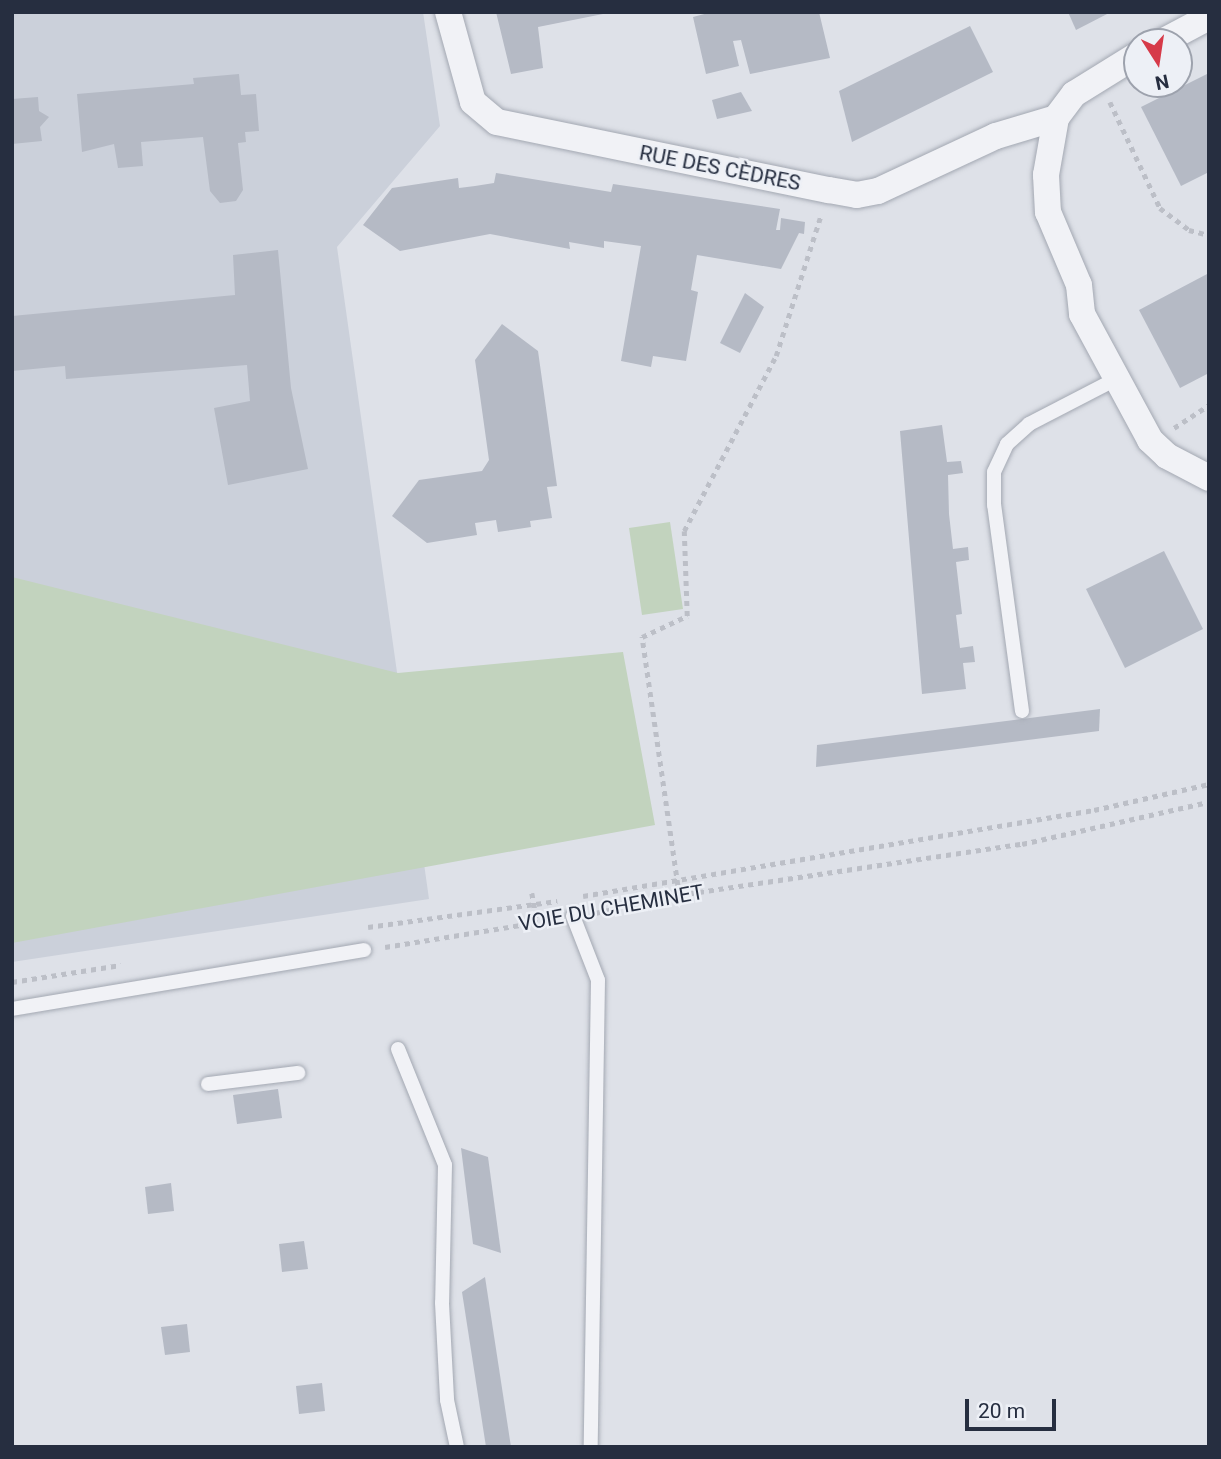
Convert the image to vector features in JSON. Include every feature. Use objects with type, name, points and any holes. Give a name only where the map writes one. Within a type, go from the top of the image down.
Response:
[{"type":"street","name":"RUE DES CÈDRES","points":[[448,12],[473,102],[497,122],[857,195],[878,191],[996,136],[1056,118]]},
{"type":"street","points":[[1183,28],[1198,18]]},
{"type":"street","points":[[1123,63],[1074,94],[1056,118],[1046,175],[1048,212],[1079,285],[1082,314],[1116,379],[1156,446],[1209,478]]},
{"type":"lane","points":[[1022,710],[994,505],[994,472],[1007,444],[1028,424],[1116,379]]},
{"type":"lane","points":[[573,916],[598,981],[591,1447]]},
{"type":"lane","points":[[12,1009],[364,950]]},
{"type":"lane","points":[[398,1049],[445,1165],[443,1317],[447,1400],[457,1447]]},
{"type":"lane","points":[[208,1084],[298,1073]]},
{"type":"path","points":[[1098,78],[1160,208],[1189,230],[1209,235]]},
{"type":"path","points":[[679,895],[642,637],[687,616],[684,531],[776,356],[829,190]]},
{"type":"path","points":[[1156,446],[1172,429],[1209,405]]},
{"type":"path","name":"VOIE DU CHEMINET","points":[[580,897],[1094,810],[1209,784]]},
{"type":"path","name":"VOIE DU CHEMINET","points":[[364,950],[573,916],[679,895],[1022,844],[1209,802]]},
{"type":"path","points":[[532,893],[537,922]]},
{"type":"path","name":"VOIE DU CHEMINET","points":[[363,928],[535,906],[568,899]]},
{"type":"path","points":[[12,982],[124,965]]},
{"type":"shaded area","points":[[12,12],[423,12],[440,126],[337,247],[429,899],[12,962]]},
{"type":"green space","points":[[670,522],[683,609],[642,615],[629,528]]},
{"type":"green space","points":[[12,577],[398,673],[623,652],[655,825],[12,943]]},
{"type":"building","points":[[496,12],[603,14],[538,27],[543,68],[511,74]]},
{"type":"building","points":[[712,12],[819,12],[830,58],[750,74],[741,40],[733,41],[739,66],[706,74],[693,17]]},
{"type":"building","points":[[1068,12],[1111,12],[1076,30]]},
{"type":"building","points":[[970,26],[993,72],[852,142],[839,91]]},
{"type":"building","points":[[1209,73],[1209,172],[1181,186],[1141,107],[1159,98],[1193,98],[1193,81]]},
{"type":"building","points":[[239,74],[241,95],[256,94],[259,131],[245,132],[246,142],[238,143],[243,190],[236,201],[220,203],[210,191],[203,137],[141,142],[143,166],[118,168],[114,144],[82,152],[77,94],[194,84],[193,78]]},
{"type":"building","points":[[741,92],[752,111],[717,119],[712,100]]},
{"type":"building","points":[[38,97],[39,111],[49,117],[40,127],[42,141],[12,144],[12,99]]},
{"type":"building","points":[[496,173],[611,192],[613,184],[780,209],[776,230],[780,230],[781,218],[805,222],[804,234],[799,233],[781,269],[697,255],[691,290],[698,292],[686,361],[653,356],[651,367],[621,361],[641,246],[604,241],[604,248],[569,242],[570,249],[490,234],[400,251],[363,225],[392,188],[458,178],[459,188],[475,186],[494,183]]},
{"type":"building","points":[[278,250],[291,388],[308,469],[228,485],[214,408],[250,401],[247,365],[66,379],[65,366],[12,371],[12,316],[235,295],[233,255]]},
{"type":"building","points":[[1209,273],[1209,373],[1180,388],[1139,310]]},
{"type":"building","points":[[745,293],[764,307],[740,353],[720,343]]},
{"type":"building","points":[[502,324],[538,351],[557,486],[547,487],[552,518],[530,521],[531,527],[498,532],[496,520],[475,523],[477,535],[427,543],[392,516],[419,480],[482,471],[489,460],[475,360]]},
{"type":"building","points":[[942,425],[947,462],[961,461],[963,473],[948,475],[949,514],[953,549],[968,547],[969,560],[956,562],[962,614],[956,615],[960,648],[973,646],[975,662],[963,663],[966,689],[922,694],[900,431]]},
{"type":"building","points":[[1164,551],[1203,629],[1125,668],[1086,589]]},
{"type":"building","points":[[1100,709],[1099,731],[816,767],[817,745]]},
{"type":"building","points":[[278,1089],[282,1118],[237,1124],[233,1095]]},
{"type":"building","points":[[461,1148],[488,1157],[501,1253],[473,1244]]},
{"type":"building","points":[[171,1183],[174,1211],[148,1214],[145,1187]]},
{"type":"building","points":[[304,1241],[308,1269],[282,1272],[279,1244]]},
{"type":"building","points":[[485,1277],[511,1447],[486,1447],[462,1292]]},
{"type":"building","points":[[187,1324],[190,1352],[165,1355],[161,1327]]},
{"type":"building","points":[[322,1383],[325,1411],[299,1414],[296,1386]]}]
